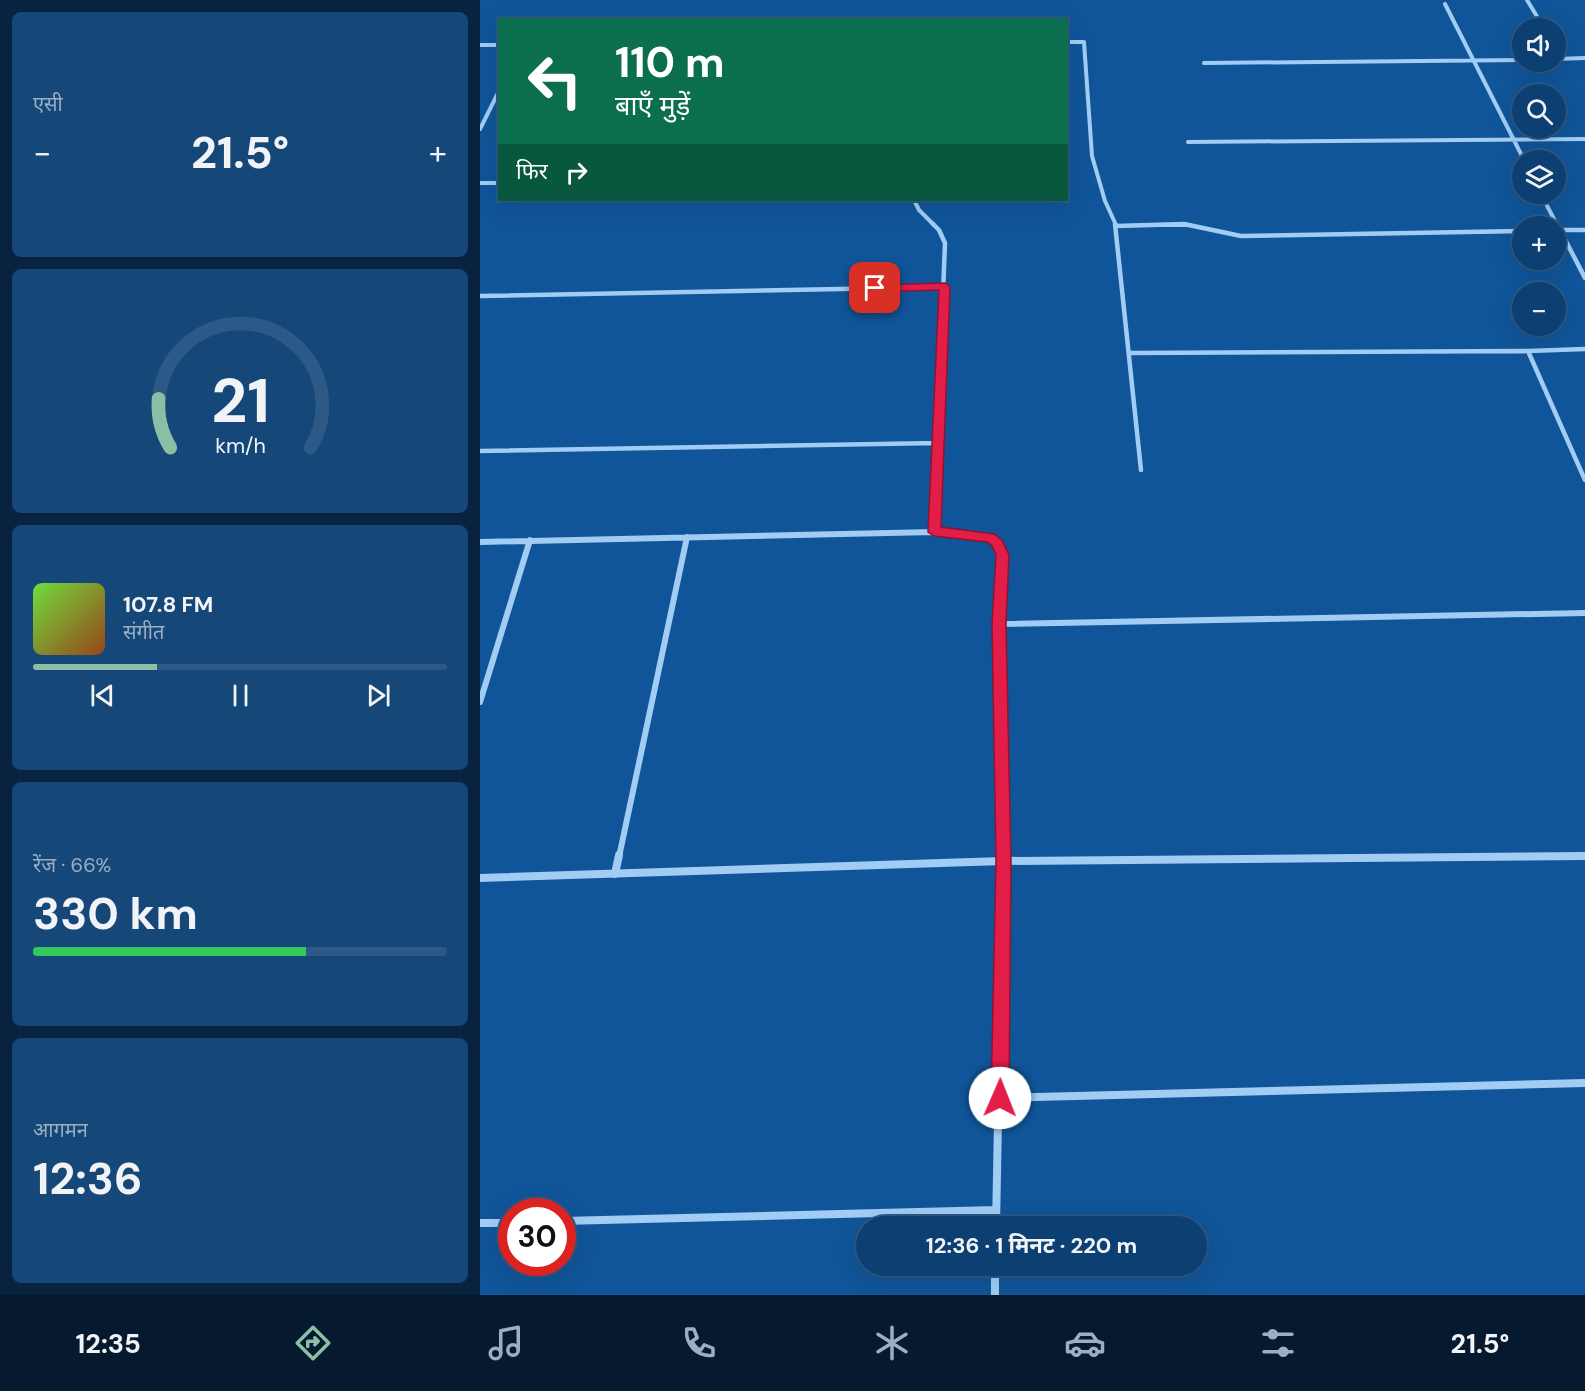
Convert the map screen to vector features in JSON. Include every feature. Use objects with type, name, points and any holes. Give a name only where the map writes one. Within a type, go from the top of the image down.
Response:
[{"type":"street","points":[[1527,0],[1538,18]]},
{"type":"street","points":[[1445,4],[1519,150]]},
{"type":"street","points":[[1068,42],[1084,42],[1092,156],[1105,201],[1116,226],[1131,353],[1141,470]]},
{"type":"street","points":[[480,45],[498,45]]},
{"type":"street","points":[[1566,59],[1585,58]]},
{"type":"street","points":[[1204,63],[1512,60]]},
{"type":"street","points":[[480,129],[498,93]]},
{"type":"street","points":[[491,107],[498,106]]},
{"type":"street","points":[[1188,142],[1585,139]]},
{"type":"street","points":[[480,183],[498,183]]},
{"type":"street","points":[[915,201],[944,236],[945,287],[934,532]]},
{"type":"street","points":[[1116,226],[1184,224],[1241,236],[1512,231]]},
{"type":"street","points":[[1566,230],[1585,230]]},
{"type":"street","points":[[1566,244],[1585,278]]},
{"type":"street","points":[[480,296],[945,287]]},
{"type":"street","points":[[1131,353],[1585,349]]},
{"type":"street","points":[[1528,351],[1585,480]]},
{"type":"street","points":[[480,451],[937,443]]},
{"type":"street","points":[[480,542],[934,532],[990,538],[997,543],[1002,555],[999,624],[1003,861],[996,1216]]},
{"type":"street","points":[[615,874],[687,537]]},
{"type":"street","points":[[480,702],[530,540]]},
{"type":"street","points":[[999,624],[1585,613]]},
{"type":"street","points":[[480,878],[1003,861],[1585,856]]},
{"type":"street","points":[[1000,1098],[1585,1083]]},
{"type":"street","points":[[576,1221],[996,1210]]},
{"type":"street","points":[[480,1223],[498,1222]]},
{"type":"street","points":[[995,1276],[995,1295]]},
{"type":"route","points":[[875,288],[945,287],[934,532],[990,538],[997,543],[1002,555],[999,624],[1003,861],[1000,1098]]}]
